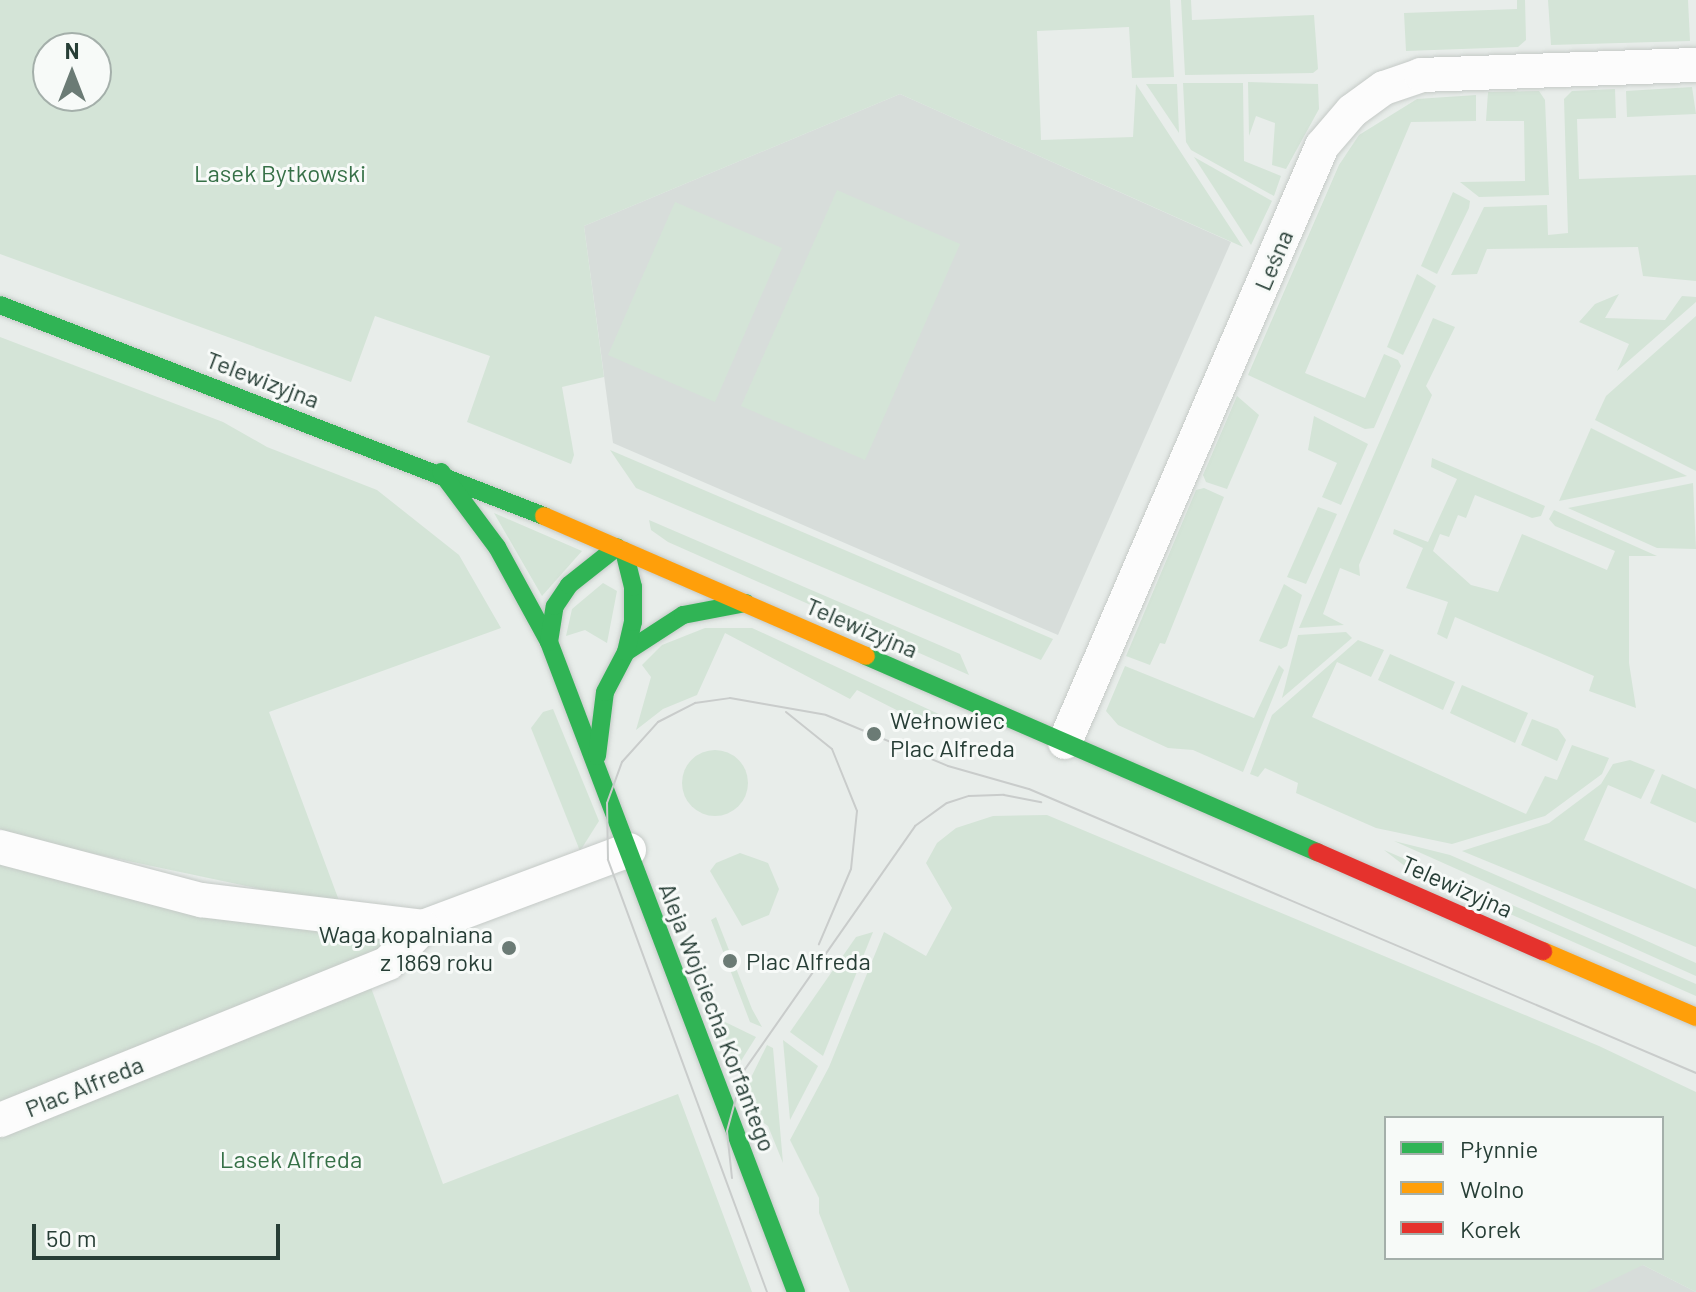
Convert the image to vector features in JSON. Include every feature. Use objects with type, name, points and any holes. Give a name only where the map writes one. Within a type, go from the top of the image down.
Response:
[{"type":"main road","name":"Telewizyjna","points":[[0,305],[439,471],[1696,1017]]},
{"type":"main road","name":"Aleja Wojciecha Korfantego","points":[[439,471],[497,547],[549,642],[597,758],[796,1292]]},
{"type":"main road","name":"Aleja Wojciecha Korfantego","points":[[597,758],[605,692],[626,652],[634,604],[620,549]]},
{"type":"main road","points":[[549,642],[555,606],[569,585],[620,549]]},
{"type":"main road","name":"Aleja Wojciecha Korfantego","points":[[626,652],[683,615],[746,603]]},
{"type":"street","name":"Leśna","points":[[1065,742],[1322,146],[1352,111],[1384,88],[1421,75],[1696,65]]},
{"type":"street","name":"Plac Alfreda","points":[[0,847],[201,900],[423,927]]},
{"type":"street","name":"Plac Alfreda","points":[[0,1120],[388,963],[423,927],[629,850]]},
{"type":"shaded area","points":[[900,94],[1231,242],[1058,635],[613,443],[584,226]]},
{"type":"shaded area","points":[[1643,1265],[1696,1292],[1470,1292]]},
{"type":"green space","name":"Lasek Bytkowski","points":[[0,0],[1170,0],[1174,77],[1132,78],[1129,27],[1037,31],[1041,140],[1133,137],[1136,84],[1243,247],[900,94],[584,226],[604,377],[562,387],[574,455],[571,464],[467,422],[490,356],[375,316],[351,382],[0,254]]},
{"type":"green space","points":[[1181,0],[1191,0],[1192,20],[1314,15],[1318,69],[1313,73],[1185,75]]},
{"type":"green space","points":[[1517,0],[1525,0],[1526,40],[1518,47],[1406,51],[1404,13],[1517,9]]},
{"type":"green space","points":[[1548,0],[1688,0],[1690,41],[1551,45]]},
{"type":"green space","points":[[1248,82],[1318,84],[1319,109],[1286,169],[1272,165],[1275,123],[1256,116],[1249,136]]},
{"type":"green space","points":[[1183,83],[1243,83],[1244,161],[1281,176],[1274,196],[1191,150],[1186,142]]},
{"type":"green space","points":[[1146,84],[1177,84],[1179,133]]},
{"type":"green space","points":[[1692,87],[1696,114],[1627,117],[1626,91]]},
{"type":"green space","points":[[1615,89],[1616,118],[1577,119],[1579,179],[1696,175],[1696,281],[1643,276],[1638,247],[1487,249],[1477,274],[1451,275],[1484,207],[1547,205],[1548,235],[1568,233],[1564,99],[1572,91]]},
{"type":"green space","points":[[1539,91],[1545,100],[1549,195],[1479,197],[1460,182],[1525,181],[1524,121],[1486,121],[1488,92]]},
{"type":"green space","points":[[1476,95],[1476,121],[1411,122],[1305,373],[1365,398],[1384,354],[1398,360],[1401,366],[1374,428],[1365,429],[1248,375],[1339,165],[1359,135],[1417,99]]},
{"type":"green space","points":[[1194,157],[1272,201],[1251,245]]},
{"type":"green space","points":[[837,190],[960,244],[865,460],[741,406]]},
{"type":"green space","points":[[1453,192],[1470,201],[1469,208],[1437,274],[1421,266]]},
{"type":"green space","points":[[675,202],[782,248],[715,402],[608,355]]},
{"type":"green space","points":[[1417,274],[1436,286],[1403,355],[1387,347]]},
{"type":"green space","points":[[1619,294],[1605,318],[1665,320],[1682,296],[1696,297],[1696,302],[1617,371],[1629,344],[1579,322],[1595,304]]},
{"type":"green space","points":[[1696,316],[1696,471],[1595,420],[1606,396]]},
{"type":"green space","points":[[1433,318],[1455,327],[1426,386],[1432,395],[1359,565],[1360,576],[1340,568],[1323,614],[1344,625],[1299,628]]},
{"type":"green space","points":[[0,337],[223,422],[267,447],[377,490],[459,555],[501,628],[269,712],[341,906],[0,834]]},
{"type":"green space","points":[[1237,396],[1259,415],[1227,489],[1206,482],[1203,475]]},
{"type":"green space","points":[[1314,416],[1368,444],[1341,505],[1322,497],[1337,463],[1308,450]]},
{"type":"green space","points":[[1591,428],[1687,476],[1559,501]]},
{"type":"green space","points":[[610,450],[1053,639],[1041,660],[636,488]]},
{"type":"green space","points":[[1432,458],[1545,506],[1541,516],[1532,518],[1475,495],[1466,518],[1458,515],[1449,537],[1440,534],[1433,551],[1471,585],[1498,592],[1522,534],[1607,570],[1615,551],[1555,526],[1549,519],[1554,510],[1657,556],[1629,556],[1629,663],[1636,708],[1589,691],[1594,676],[1455,617],[1447,639],[1437,634],[1448,602],[1406,588],[1423,548],[1393,534],[1394,529],[1428,542],[1457,479],[1431,467]]},
{"type":"green space","points":[[1693,483],[1696,549],[1657,548],[1568,508]]},
{"type":"green space","points":[[1204,488],[1224,497],[1165,644],[1160,643],[1150,665],[1126,656],[1196,490]]},
{"type":"green space","points":[[1318,507],[1337,514],[1306,584],[1287,577]]},
{"type":"green space","points":[[494,513],[582,551],[542,596]]},
{"type":"green space","points":[[649,520],[960,654],[969,675],[668,542],[651,530]]},
{"type":"green space","points":[[603,583],[617,591],[607,643],[585,630],[566,636],[572,609]]},
{"type":"green space","points":[[1284,584],[1302,595],[1287,646],[1281,649],[1259,641]]},
{"type":"green space","points":[[705,628],[752,628],[943,716],[936,730],[857,690],[850,699],[725,633],[697,695],[663,709],[636,730],[651,677],[642,665],[662,645]]},
{"type":"green space","points":[[1346,632],[1352,638],[1282,698],[1298,635]]},
{"type":"green space","points":[[1358,640],[1384,650],[1371,677],[1337,662],[1312,717],[1526,814],[1545,776],[1557,780],[1572,745],[1609,758],[1602,774],[1545,816],[1452,844],[1376,828],[1296,793],[1298,783],[1265,768],[1258,777],[1250,774],[1272,715]]},
{"type":"green space","points":[[1390,654],[1455,682],[1443,710],[1378,680]]},
{"type":"green space","points":[[1279,665],[1284,670],[1243,772],[1193,750],[1168,748],[1118,725],[1106,711],[1125,666],[1254,718]]},
{"type":"green space","points":[[1462,685],[1528,713],[1515,743],[1450,713]]},
{"type":"green space","points":[[553,709],[599,821],[580,851],[531,728],[543,712]]},
{"type":"green space","points":[[1532,719],[1558,729],[1566,740],[1557,761],[1521,745]]},
{"type":"green space","points":[[715,750],[728,753],[738,760],[745,770],[748,783],[745,796],[738,806],[728,813],[715,816],[702,813],[692,806],[685,796],[682,783],[685,770],[692,760],[702,753]]},
{"type":"green space","points":[[1630,760],[1655,770],[1641,799],[1608,785],[1584,840],[1696,889],[1696,947],[1462,851],[1549,823],[1601,784],[1613,764]]},
{"type":"green space","points":[[1662,774],[1696,789],[1696,823],[1650,803]]},
{"type":"green space","points":[[1047,815],[1599,1046],[1696,1092],[1696,1292],[1643,1265],[1587,1292],[850,1292],[819,1213],[819,1198],[790,1140],[829,1067],[884,932],[926,956],[952,908],[926,863],[937,843],[956,828],[993,816]]},
{"type":"green space","points":[[1394,841],[1450,855],[1636,936],[1696,963],[1696,976]]},
{"type":"green space","points":[[1384,850],[1696,984],[1696,996],[1410,870]]},
{"type":"green space","points":[[740,853],[768,863],[779,889],[769,915],[742,926],[710,871],[716,863]]},
{"type":"green space","points":[[0,854],[398,935],[372,958],[0,1110]]},
{"type":"green space","points":[[716,917],[762,1027],[750,1022],[711,920]]},
{"type":"green space","points":[[873,932],[823,1056],[790,1032],[856,937]]},
{"type":"green space","name":"Lasek Alfreda","points":[[370,985],[443,1184],[678,1094],[752,1292],[0,1292],[0,1131]]},
{"type":"green space","points":[[721,1020],[756,1037],[734,1072]]},
{"type":"green space","points":[[783,1040],[818,1066],[790,1120]]},
{"type":"green space","points":[[767,1045],[773,1048],[783,1163],[768,1126],[747,1111],[742,1096]]},
{"type":"tram line","points":[[767,1292],[608,859],[607,803],[622,762],[658,722],[695,703],[730,698],[826,715],[948,766],[1029,789],[1696,1073]]},
{"type":"tram line","points":[[786,712],[832,749],[857,811],[851,869],[819,944]]},
{"type":"tram line","points":[[732,1178],[727,1131],[743,1072],[915,826],[947,803],[969,796],[1004,795],[1041,802]]},
{"type":"traffic: fast","points":[[0,305],[544,516]]},
{"type":"traffic: fast","points":[[441,472],[497,547],[549,642],[796,1292]]},
{"type":"traffic: fast","points":[[549,642],[555,606],[569,585],[617,547]]},
{"type":"traffic: fast","points":[[597,756],[605,692],[626,652],[633,622],[633,587],[624,551]]},
{"type":"traffic: fast","points":[[626,652],[683,615],[746,603]]},
{"type":"traffic: fast","points":[[866,656],[1317,852]]},
{"type":"traffic: slow","points":[[544,516],[866,656]]},
{"type":"traffic: slow","points":[[1543,951],[1696,1017]]},
{"type":"traffic: jam","points":[[1317,852],[1543,951]]},
{"type":"place","name":"Wełnowiec Plac Alfreda","points":[[874,734]]},
{"type":"place","name":"Waga kopalniana z 1869 roku","points":[[509,948]]},
{"type":"place","name":"Plac Alfreda","points":[[730,961]]}]
